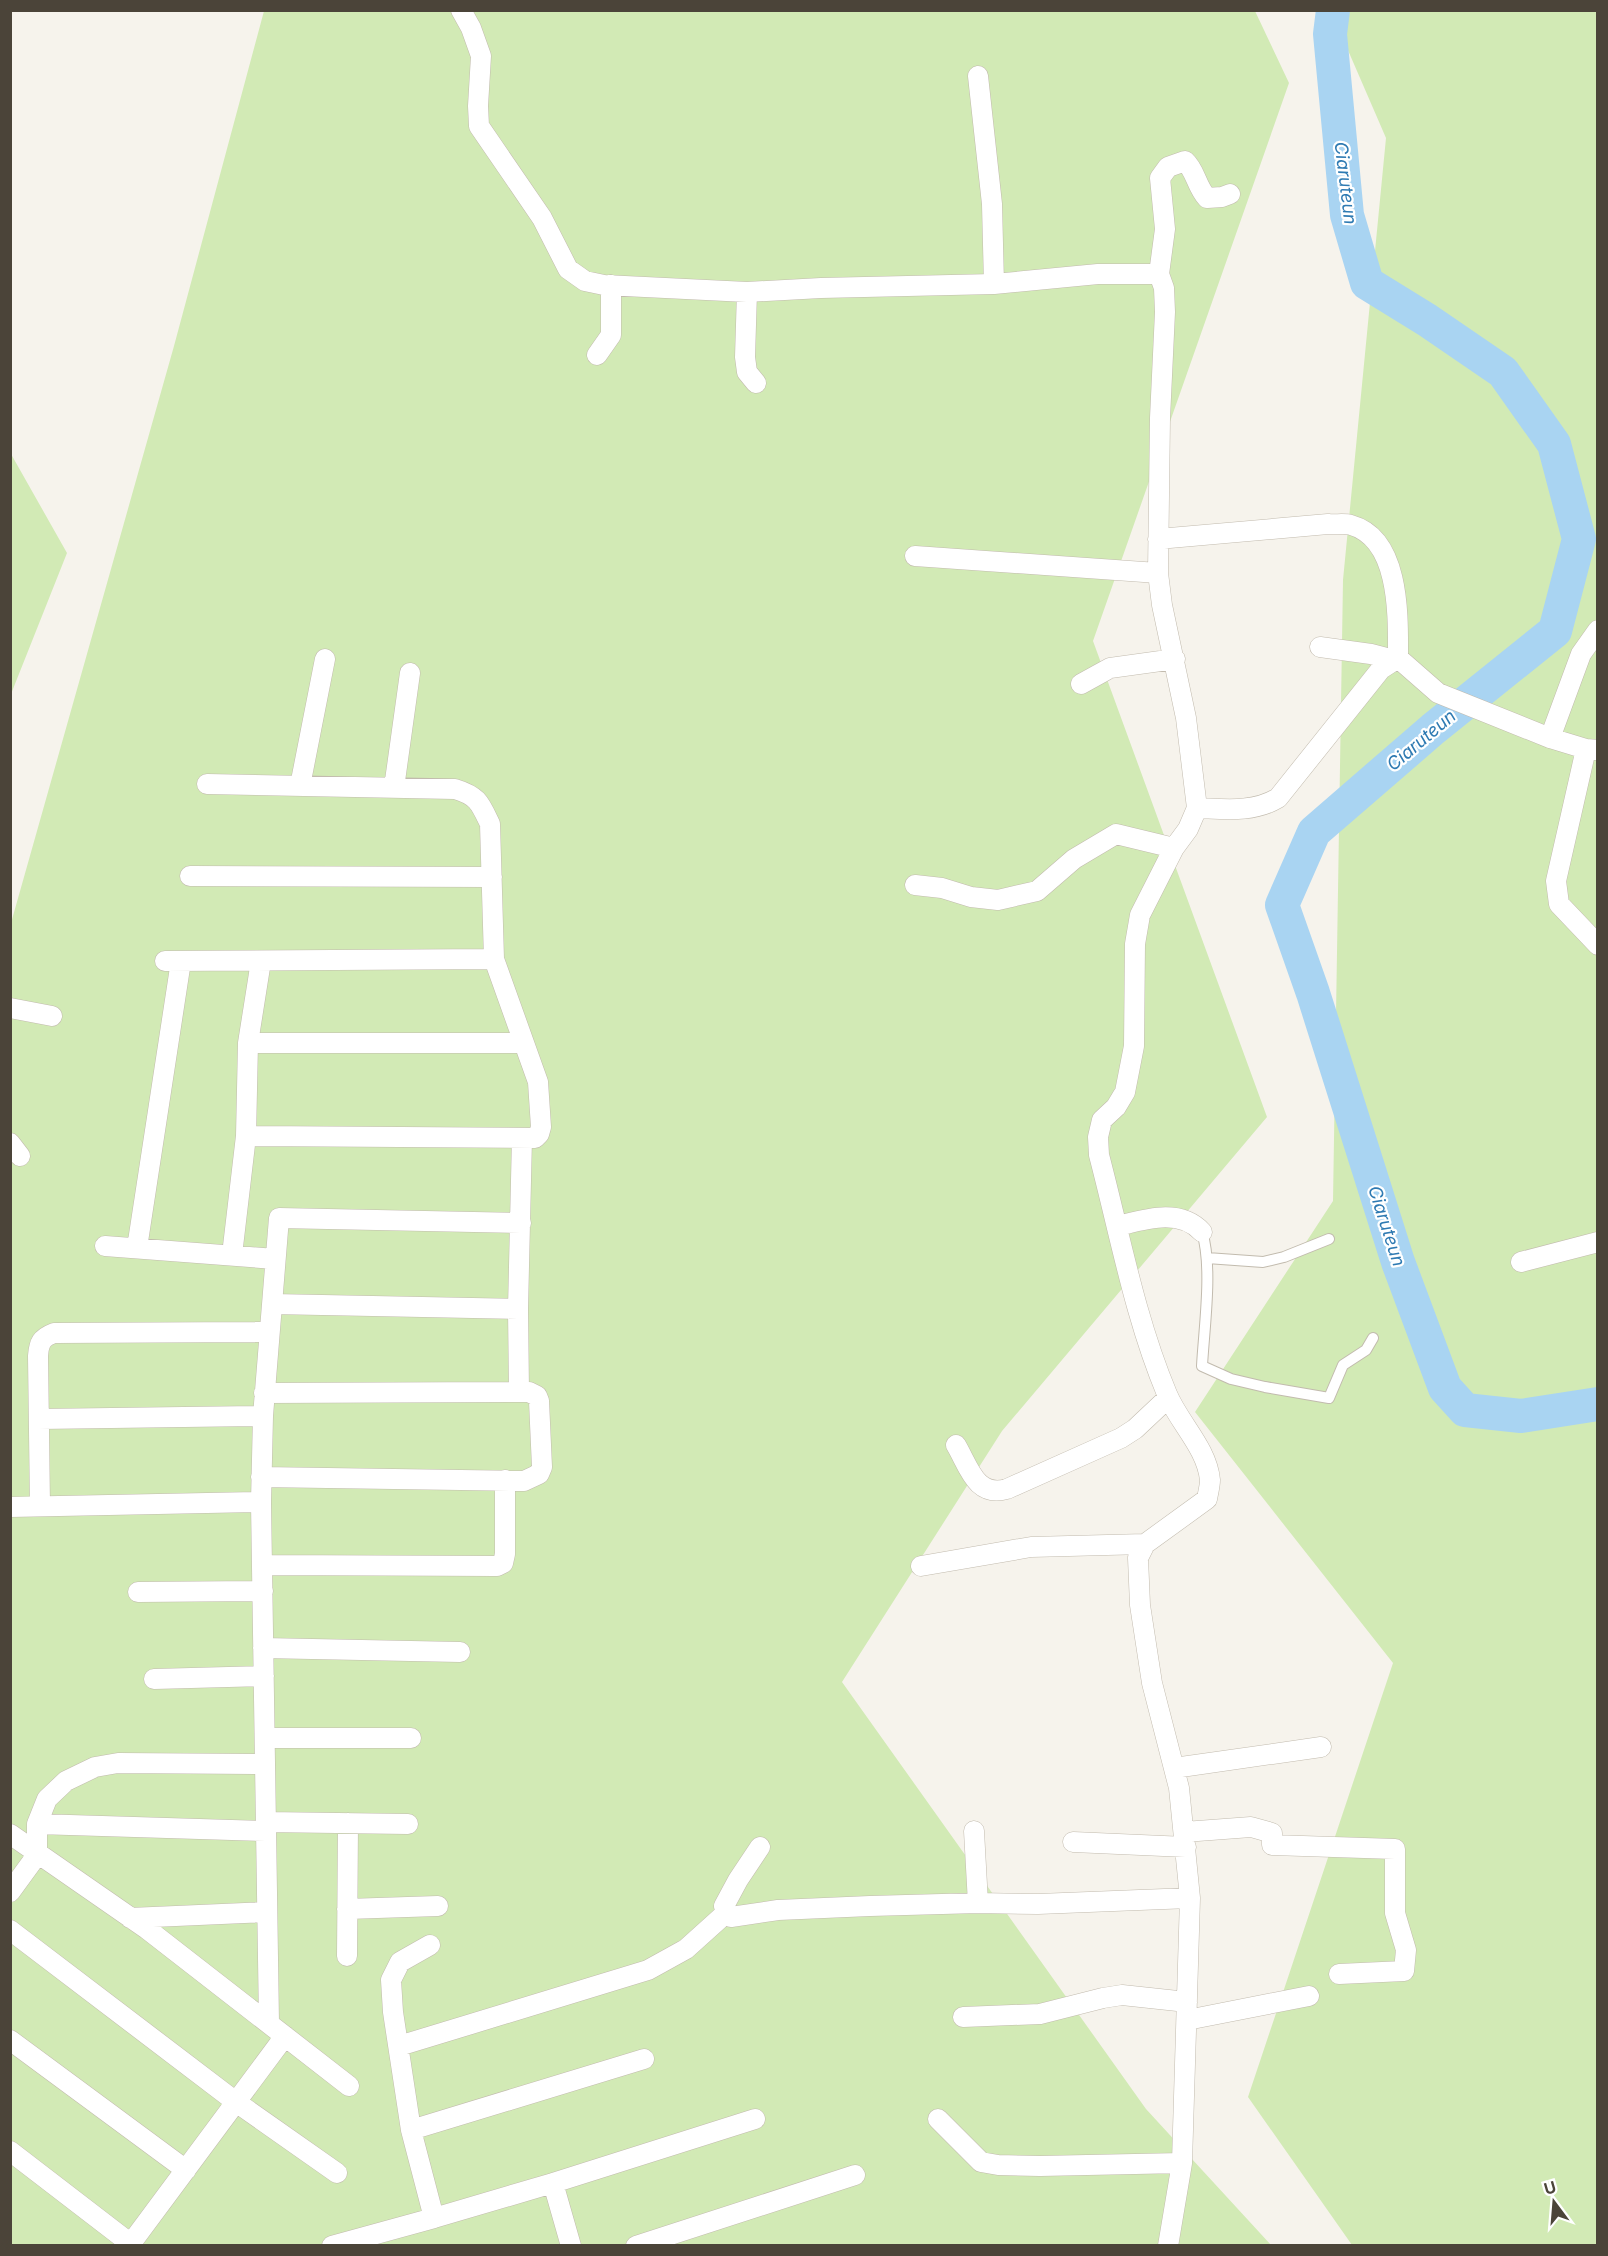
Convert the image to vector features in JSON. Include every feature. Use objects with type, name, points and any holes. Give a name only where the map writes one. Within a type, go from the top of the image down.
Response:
[{"type":"street","points":[[461,10],[471,28],[481,56],[479,126],[542,218],[568,269],[585,281],[611,285],[747,292],[994,284],[1098,274],[1159,274]]},
{"type":"street","points":[[978,76],[992,204],[994,284]]},
{"type":"street","points":[[1168,2246],[1182,2163],[1190,1898],[1179,1788],[1152,1683],[1140,1605],[1138,1558],[1145,1544],[1207,1498],[1210,1482],[1204,1458],[1168,1398],[1153,1358],[1099,1155],[1098,1137],[1102,1120],[1116,1107],[1125,1092],[1134,1046],[1135,944],[1140,915],[1174,848],[1188,829],[1197,808],[1186,718],[1162,605],[1158,573],[1160,418],[1165,312],[1164,288],[1159,274],[1165,229],[1160,178],[1168,166],[1185,161],[1192,167],[1200,190],[1207,198],[1230,194]]},
{"type":"street","points":[[597,355],[617,340],[611,285]]},
{"type":"street","points":[[747,292],[745,357],[747,372],[756,383]]},
{"type":"street","points":[[1158,539],[1328,524],[1351,525],[1368,534],[1379,544],[1388,560],[1394,584],[1396,659]]},
{"type":"street","points":[[915,556],[1158,573]]},
{"type":"street","points":[[1550,738],[1581,654],[1598,630]]},
{"type":"street","points":[[1320,647],[1396,659],[1438,693],[1550,738],[1592,749],[1556,881],[1559,904],[1598,945]]},
{"type":"street","points":[[300,786],[325,658]]},
{"type":"street","points":[[1081,684],[1110,668],[1175,659]]},
{"type":"street","points":[[1197,808],[1237,810],[1266,805],[1278,798],[1381,669],[1396,659]]},
{"type":"street","points":[[394,788],[410,673]]},
{"type":"street","points":[[207,784],[455,789],[470,794],[480,805],[490,824],[494,959],[538,1082],[541,1127],[535,1138],[246,1136]]},
{"type":"street","points":[[915,885],[942,888],[970,897],[998,900],[1037,891],[1074,859],[1116,834],[1174,848]]},
{"type":"street","points":[[190,876],[492,877]]},
{"type":"street","points":[[137,1248],[173,961],[494,959]]},
{"type":"street","points":[[232,1255],[246,1136],[248,1043],[261,961]]},
{"type":"street","points":[[10,1008],[52,1016]]},
{"type":"street","points":[[248,1043],[523,1043]]},
{"type":"street","points":[[519,1392],[518,1310],[522,1138]]},
{"type":"street","points":[[1118,1226],[1157,1216],[1193,1223],[1202,1232]]},
{"type":"street","points":[[269,2023],[261,1477],[264,1393],[279,1218],[521,1223]]},
{"type":"street","points":[[1521,1263],[1598,1242]]},
{"type":"street","points":[[105,1246],[275,1259]]},
{"type":"street","points":[[272,1305],[518,1310]]},
{"type":"street","points":[[40,1506],[39,1344],[44,1337],[54,1333],[269,1332]]},
{"type":"street","points":[[261,1477],[524,1481],[539,1474],[542,1467],[537,1396],[529,1392],[264,1393]]},
{"type":"street","points":[[956,1445],[977,1481],[984,1489],[995,1493],[1121,1438],[1135,1429],[1168,1398]]},
{"type":"street","points":[[39,1419],[263,1416]]},
{"type":"street","points":[[263,1565],[497,1566],[503,1563],[505,1554],[505,1480]]},
{"type":"street","points":[[10,1507],[261,1502]]},
{"type":"street","points":[[921,1566],[1031,1547],[1145,1544]]},
{"type":"street","points":[[138,1592],[263,1591]]},
{"type":"street","points":[[263,1648],[460,1652]]},
{"type":"street","points":[[154,1679],[264,1676]]},
{"type":"street","points":[[265,1738],[411,1738]]},
{"type":"street","points":[[1174,1768],[1321,1747]]},
{"type":"street","points":[[10,1892],[37,1855],[37,1824],[47,1799],[66,1781],[95,1767],[118,1763],[265,1764]]},
{"type":"street","points":[[37,1824],[266,1826],[348,1823],[408,1824]]},
{"type":"street","points":[[347,1956],[348,1823]]},
{"type":"street","points":[[1073,1842],[1185,1839],[1251,1827],[1272,1833],[1272,1845],[1395,1849],[1395,1913],[1406,1950],[1404,1971],[1339,1974]]},
{"type":"street","points":[[974,1831],[978,1903]]},
{"type":"street","points":[[10,1834],[130,1918],[349,2086]]},
{"type":"street","points":[[760,1847],[724,1906],[731,1917],[778,1910],[978,1903],[1038,1905],[1190,1898]]},
{"type":"street","points":[[347,1909],[438,1906]]},
{"type":"street","points":[[130,1918],[267,1912]]},
{"type":"street","points":[[399,2046],[648,1970],[686,1949],[726,1912]]},
{"type":"street","points":[[10,1930],[236,2102],[336,2173]]},
{"type":"street","points":[[430,1945],[400,1962],[391,1980],[393,2012],[411,2130],[434,2218]]},
{"type":"street","points":[[963,2017],[1040,2014],[1122,1995],[1187,2011],[1309,1996]]},
{"type":"street","points":[[10,2151],[130,2245],[285,2036]]},
{"type":"street","points":[[10,2040],[186,2170]]},
{"type":"street","points":[[411,2130],[644,2059]]},
{"type":"street","points":[[332,2246],[553,2183],[755,2118]]},
{"type":"street","points":[[938,2119],[981,2162],[998,2165],[1040,2166],[1182,2163]]},
{"type":"street","points":[[636,2246],[855,2175]]},
{"type":"street","points":[[553,2183],[571,2246]]},
{"type":"lane","points":[[1202,1232],[1207,1246],[1202,1366],[1243,1382],[1329,1398],[1343,1365],[1366,1350],[1373,1338]]},
{"type":"lane","points":[[1207,1258],[1263,1262],[1284,1257],[1329,1239]]},
{"type":"green space","points":[[264,11],[1255,11],[1289,83],[1093,641],[1267,1117],[1002,1431],[842,1682],[1146,2109],[1271,2245],[11,2246],[11,923],[174,346]]},
{"type":"green space","points":[[1331,11],[1597,11],[1597,2245],[1352,2245],[1248,2097],[1393,1663],[1195,1412],[1333,1201],[1343,580],[1386,138]]},
{"type":"green space","points":[[11,454],[67,553],[11,694]]},
{"type":"waterway","name":"Ciaruteun","points":[[1333,10],[1330,34],[1347,215],[1367,283],[1427,320],[1503,372],[1554,444],[1579,539],[1555,631],[1433,729],[1314,832],[1282,905],[1313,993],[1398,1262],[1445,1388],[1465,1410],[1521,1416],[1598,1404]]}]
